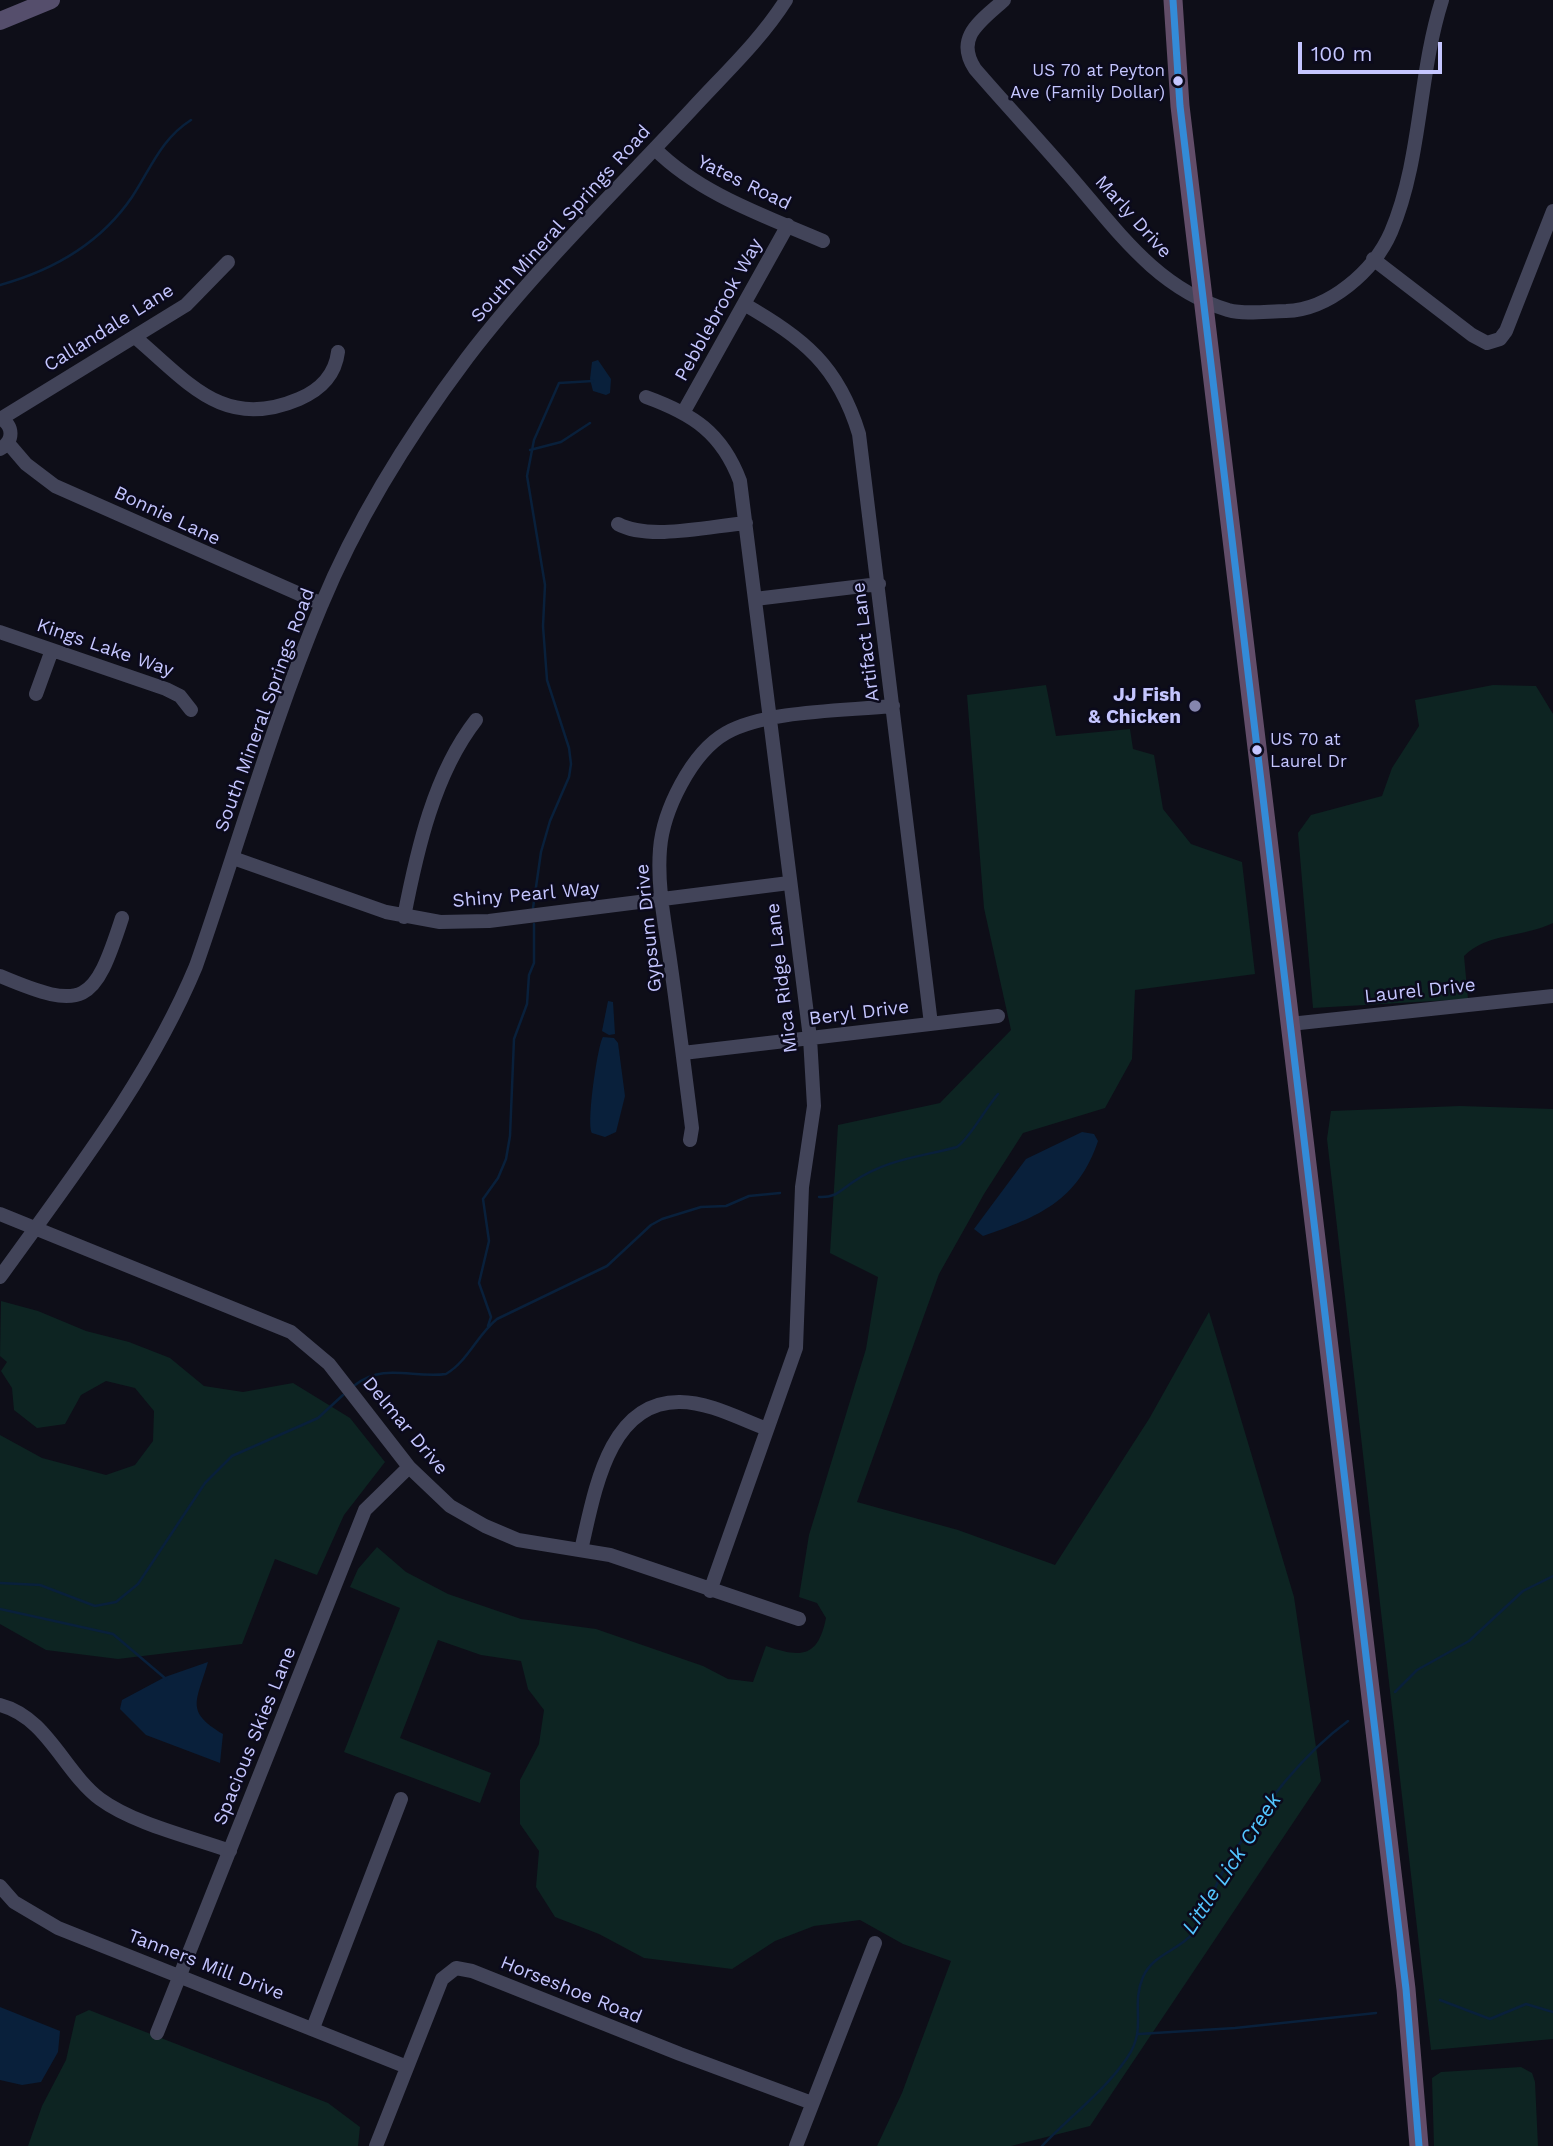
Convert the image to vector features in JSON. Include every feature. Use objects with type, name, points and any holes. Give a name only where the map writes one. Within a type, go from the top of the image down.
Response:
[{"type":"highway","points":[[1173,0],[1180,106],[1406,1990],[1419,2146]]},
{"type":"main road","points":[[0,21],[51,0]]},
{"type":"street","name":"South Mineral Springs Road","points":[[0,1277],[139,1076],[172,1018],[196,966],[294,675],[322,604],[392,470],[468,358],[526,287],[753,43],[786,0]]},
{"type":"street","name":"Marly Drive","points":[[1004,0],[972,31],[966,45],[966,53],[975,69],[1145,263],[1205,302],[1241,312],[1306,310],[1335,295],[1373,259],[1390,235],[1403,196],[1422,84],[1442,0]]},
{"type":"street","name":"Yates Road","points":[[655,149],[672,167],[702,186],[823,240]]},
{"type":"street","points":[[1373,259],[1472,335],[1487,343],[1500,339],[1506,331],[1553,211]]},
{"type":"street","name":"Pebblebrook Way","points":[[683,413],[788,225]]},
{"type":"street","name":"Callandale Lane","points":[[1,418],[186,305],[228,262]]},
{"type":"street","name":"Artifact Lane","points":[[744,304],[793,334],[818,355],[850,406],[862,455],[879,584],[931,1024]]},
{"type":"street","points":[[136,338],[198,392],[223,407],[247,410],[278,408],[315,393],[331,375],[338,352]]},
{"type":"street","name":"Mica Ridge Lane","points":[[646,397],[683,413],[721,442],[740,481],[810,1038],[814,1106],[802,1187],[796,1348],[710,1591]]},
{"type":"street","points":[[1,418],[10,427],[4,446]]},
{"type":"street","name":"Bonnie Lane","points":[[4,446],[55,486],[322,604]]},
{"type":"street","points":[[618,524],[629,531],[650,533],[746,523]]},
{"type":"street","points":[[755,599],[879,584]]},
{"type":"street","name":"Kings Lake Way","points":[[0,632],[166,689],[180,696],[191,710]]},
{"type":"street","points":[[36,694],[52,650]]},
{"type":"street","name":"Gypsum Drive","points":[[690,1140],[692,1128],[659,871],[664,822],[686,776],[724,734],[770,718],[893,706]]},
{"type":"street","points":[[404,917],[419,850],[435,799],[453,756],[476,720]]},
{"type":"street","name":"Shiny Pearl Way","points":[[233,858],[404,917],[440,922],[489,921],[789,883]]},
{"type":"street","points":[[0,976],[43,994],[66,999],[86,994],[99,980],[122,918]]},
{"type":"street","name":"Laurel Drive","points":[[1290,1024],[1553,996]]},
{"type":"street","name":"Beryl Drive","points":[[683,1053],[999,1016]]},
{"type":"street","name":"Delmar Drive","points":[[0,1214],[291,1332],[329,1364],[410,1467],[450,1506],[485,1526],[518,1539],[610,1555],[799,1619]]},
{"type":"street","points":[[581,1550],[596,1487],[609,1453],[622,1428],[642,1412],[678,1401],[701,1404],[767,1429]]},
{"type":"street","name":"Spacious Skies Lane","points":[[157,2033],[365,1510],[410,1467]]},
{"type":"street","points":[[0,1705],[32,1721],[80,1782],[102,1800],[125,1813],[230,1851]]},
{"type":"street","points":[[313,2028],[401,1799]]},
{"type":"street","name":"Tanners Mill Drive","points":[[0,1886],[15,1902],[58,1928],[407,2067]]},
{"type":"street","points":[[796,2146],[875,1943]]},
{"type":"street","name":"Horseshoe Road","points":[[376,2146],[442,1979],[456,1968],[812,2103]]},
{"type":"green space","points":[[1046,685],[1056,736],[1130,729],[1133,749],[1154,755],[1163,809],[1191,844],[1242,862],[1255,974],[1135,990],[1132,1059],[1105,1108],[1023,1133],[984,1194],[939,1274],[857,1502],[958,1530],[1055,1565],[1149,1419],[1209,1312],[1294,1597],[1321,1781],[1090,2126],[1011,2146],[877,2146],[902,2093],[951,1961],[903,1944],[860,1920],[814,1926],[775,1941],[732,1969],[644,1958],[599,1934],[555,1917],[536,1887],[539,1851],[520,1824],[520,1780],[539,1744],[544,1710],[528,1689],[521,1661],[481,1655],[438,1640],[400,1738],[491,1773],[480,1803],[344,1752],[400,1608],[350,1587],[358,1569],[377,1547],[406,1572],[448,1594],[521,1619],[596,1629],[703,1666],[728,1679],[753,1682],[766,1646],[798,1653],[813,1648],[823,1631],[826,1618],[817,1603],[799,1597],[809,1535],[866,1349],[878,1277],[830,1253],[838,1125],[940,1103],[1011,1030],[984,908],[967,695]]},
{"type":"green space","points":[[1493,685],[1536,686],[1553,714],[1553,923],[1484,943],[1464,956],[1468,999],[1313,1008],[1298,833],[1311,815],[1382,796],[1392,768],[1419,726],[1415,700]]},
{"type":"green space","points":[[1460,1106],[1553,1109],[1553,2039],[1431,2050],[1327,1139],[1331,1111]]},
{"type":"green space","points":[[1,1301],[38,1311],[86,1331],[129,1342],[170,1358],[204,1386],[243,1392],[293,1383],[350,1418],[385,1462],[344,1515],[317,1575],[275,1559],[242,1644],[118,1659],[46,1650],[0,1624],[0,1435],[42,1458],[106,1475],[135,1465],[153,1441],[154,1411],[135,1388],[106,1381],[81,1395],[65,1424],[37,1428],[14,1410],[12,1388],[1,1371],[7,1362],[0,1356]]},
{"type":"green space","points":[[89,2010],[328,2103],[360,2127],[358,2146],[28,2146],[42,2106],[66,2060],[76,2016]]},
{"type":"green space","points":[[1521,2067],[1532,2073],[1535,2082],[1538,2146],[1434,2146],[1432,2078],[1441,2072]]},
{"type":"water","points":[[598,360],[611,379],[610,393],[606,395],[593,391],[590,379],[592,362]]},
{"type":"water","points":[[608,1001],[613,1002],[615,1034],[609,1035],[602,1031]]},
{"type":"water","points":[[603,1037],[614,1038],[618,1043],[625,1096],[616,1132],[605,1137],[592,1133],[590,1115],[598,1053]]},
{"type":"water","points":[[1082,1132],[1094,1134],[1098,1141],[1090,1162],[1054,1204],[1021,1222],[983,1236],[974,1229],[1026,1159]]},
{"type":"water","points":[[208,1662],[197,1704],[203,1719],[223,1734],[220,1763],[146,1735],[120,1709],[122,1700],[165,1677]]},
{"type":"water","points":[[0,2007],[60,2031],[58,2052],[41,2082],[22,2085],[0,2080]]},
{"type":"waterway","points":[[0,285],[39,272],[90,242],[132,197],[164,145],[191,120]]},
{"type":"waterway","points":[[533,908],[541,852],[550,821],[569,777],[571,764],[569,748],[547,680],[543,626],[545,585],[527,476],[534,440],[559,383],[593,381]]},
{"type":"waterway","points":[[530,450],[561,442],[590,423]]},
{"type":"waterway","points":[[488,1326],[491,1317],[479,1283],[489,1241],[483,1199],[498,1178],[506,1159],[510,1136],[514,1039],[527,1004],[529,975],[534,963],[534,924]]},
{"type":"waterway","points":[[819,1197],[833,1195],[865,1174],[891,1163],[957,1147],[998,1094]]},
{"type":"waterway","points":[[355,1385],[377,1374],[446,1374],[454,1369],[497,1319],[607,1266],[651,1225],[662,1219],[701,1207],[726,1206],[749,1196],[780,1193]]},
{"type":"waterway","points":[[0,1583],[40,1585],[95,1606],[116,1602],[138,1584],[205,1483],[232,1456],[318,1418],[343,1395]]},
{"type":"waterway","name":"Little Lick Creek","points":[[1395,1692],[1417,1670],[1469,1641],[1523,1591],[1553,1576]]},
{"type":"waterway","points":[[0,1609],[113,1634],[166,1679]]},
{"type":"waterway","name":"Little Lick Creek","points":[[1042,2146],[1097,2093],[1127,2058],[1137,2037],[1139,1988],[1147,1969],[1193,1933],[1226,1866],[1251,1826],[1296,1769],[1348,1721]]},
{"type":"waterway","points":[[1440,2000],[1490,2019],[1526,2004],[1553,2012]]},
{"type":"waterway","points":[[1139,2034],[1235,2028],[1376,2013]]},
{"type":"transit line","points":[[1173,0],[1180,106],[1406,1989],[1419,2146]]},
{"type":"place","name":"US 70 at Peyton Ave (Family Dollar)","points":[[1178,81]]},
{"type":"place","name":"JJ Fish & Chicken","points":[[1195,706]]},
{"type":"place","name":"US 70 at Laurel Dr","points":[[1257,750]]}]
